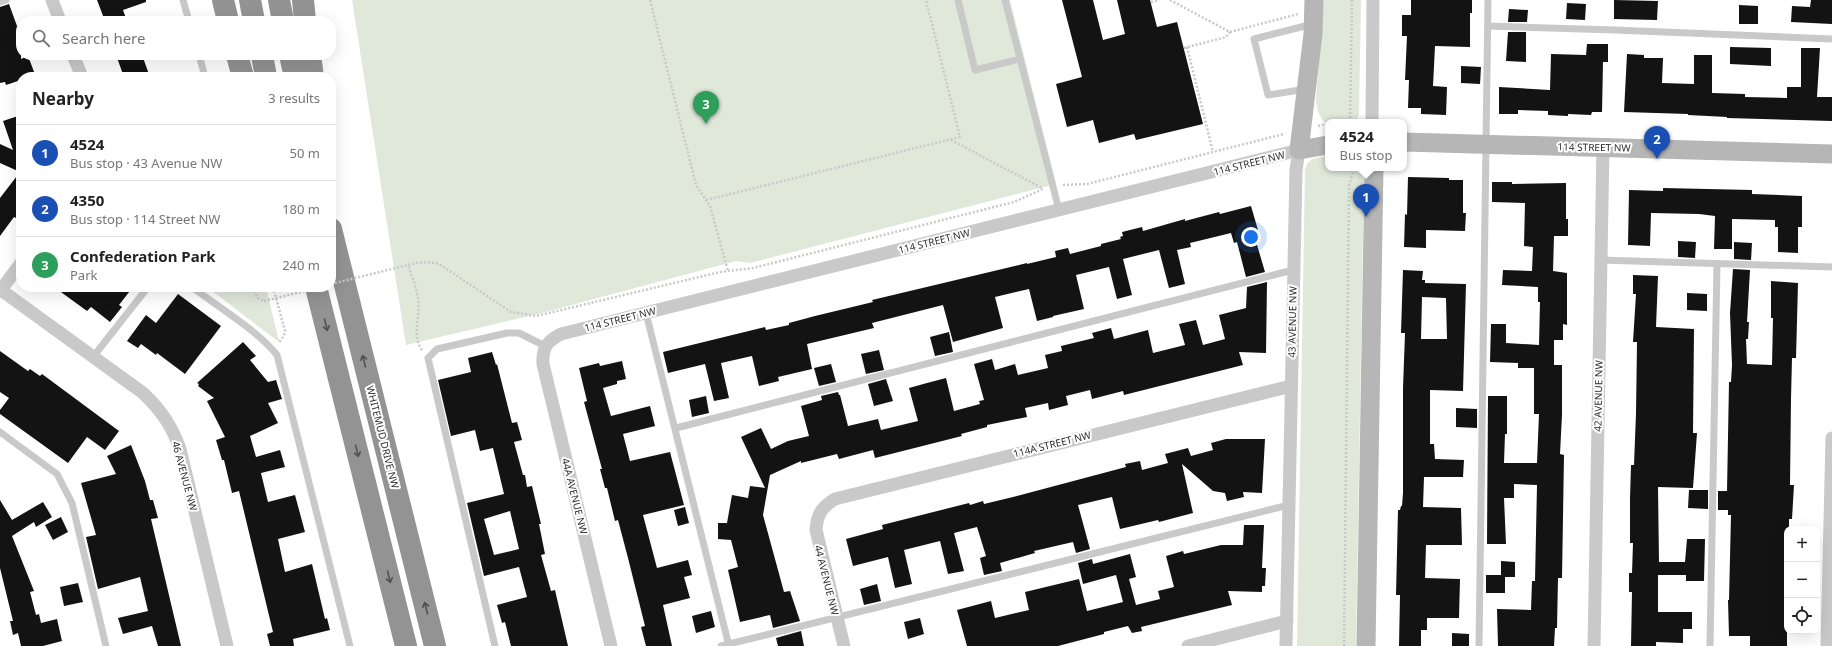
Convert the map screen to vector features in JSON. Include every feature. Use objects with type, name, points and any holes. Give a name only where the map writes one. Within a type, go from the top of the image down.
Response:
[{"type":"highway","points":[[223,0],[227,16]]},
{"type":"highway","points":[[250,0],[253,16]]},
{"type":"highway","points":[[279,0],[282,16]]},
{"type":"highway","points":[[303,0],[305,16]]},
{"type":"highway","points":[[238,60],[242,72]]},
{"type":"highway","points":[[263,60],[265,72]]},
{"type":"highway","points":[[291,60],[294,72]]},
{"type":"highway","points":[[311,60],[312,72]]},
{"type":"highway","name":"WHITEMUD DRIVE NW","points":[[336,245],[435,646]]},
{"type":"highway","points":[[317,292],[406,646]]},
{"type":"street","points":[[52,0],[58,16]]},
{"type":"street","name":"43 AVENUE NW","points":[[1286,646],[1296,170],[1307,89],[1307,19],[1314,0]]},
{"type":"street","points":[[1372,119],[1373,0]]},
{"type":"street","points":[[75,60],[80,72]]},
{"type":"street","name":"114 STREET NW","points":[[1407,142],[1832,154]]},
{"type":"street","name":"114 STREET NW","points":[[545,346],[551,339],[561,334],[1299,150],[1325,146]]},
{"type":"street","name":"42 AVENUE NW","points":[[1594,646],[1603,147]]},
{"type":"street","points":[[1366,646],[1374,171]]},
{"type":"street","points":[[0,291],[16,270]]},
{"type":"street","name":"46 AVENUE NW","points":[[0,291],[143,393],[162,413],[171,426],[180,449],[227,646]]},
{"type":"street","name":"44A AVENUE NW","points":[[545,346],[542,354],[543,364],[611,646]]},
{"type":"street","name":"114A STREET NW","points":[[818,514],[829,502],[841,496],[1291,386]]},
{"type":"street","points":[[1827,646],[1832,438]]},
{"type":"street","name":"44 AVENUE NW","points":[[818,514],[816,521],[817,537],[844,646]]},
{"type":"street","points":[[1188,646],[1287,621]]},
{"type":"lane","points":[[0,2],[6,0]]},
{"type":"lane","points":[[183,0],[188,16]]},
{"type":"lane","points":[[958,0],[975,70],[1020,59]]},
{"type":"lane","points":[[1006,0],[1058,210]]},
{"type":"lane","points":[[1479,646],[1488,0]]},
{"type":"lane","points":[[1307,19],[1254,39],[1268,95],[1307,89]]},
{"type":"lane","points":[[1488,26],[1832,39]]},
{"type":"lane","points":[[200,60],[204,72]]},
{"type":"lane","points":[[1600,260],[1832,267]]},
{"type":"lane","points":[[1710,646],[1717,264]]},
{"type":"lane","points":[[676,428],[1293,270]]},
{"type":"lane","points":[[93,357],[144,292]]},
{"type":"lane","points":[[199,292],[257,336],[277,355],[350,646]]},
{"type":"lane","points":[[646,313],[676,428],[726,645],[1289,505]]},
{"type":"lane","points":[[495,646],[428,358],[438,349],[507,332],[518,333],[545,346]]},
{"type":"lane","points":[[0,432],[57,474],[72,503],[106,646]]},
{"type":"path","points":[[650,0],[696,185],[710,206],[728,271]]},
{"type":"path","points":[[706,200],[960,137],[926,0]]},
{"type":"path","points":[[1151,2],[1159,0]]},
{"type":"path","points":[[1170,0],[1230,32],[1307,19]]},
{"type":"path","points":[[1350,119],[1352,0]]},
{"type":"path","points":[[1213,152],[1186,47],[1226,37],[1230,32]]},
{"type":"path","points":[[1062,185],[1087,184],[1285,133]]},
{"type":"path","points":[[336,283],[429,261],[439,264],[511,312],[536,316],[728,271],[753,268],[1014,202],[1044,189],[950,140]]},
{"type":"path","points":[[1344,646],[1349,186],[1353,171]]},
{"type":"path","points":[[408,265],[418,300],[418,344],[429,357]]},
{"type":"path","points":[[255,292],[257,298],[264,301],[301,292]]},
{"type":"path","points":[[275,292],[285,331],[284,336],[278,342]]},
{"type":"shaded area","points":[[352,0],[1010,0],[1056,184],[750,263],[736,261],[538,314],[406,345]]},
{"type":"shaded area","points":[[1323,0],[1361,0],[1359,114],[1357,119],[1325,119],[1325,123],[1318,112],[1316,100]]},
{"type":"shaded area","points":[[1325,157],[1325,171],[1364,171],[1356,646],[1297,646],[1305,170],[1308,163],[1317,158]]},
{"type":"shaded area","points":[[214,292],[267,292],[279,342]]},
{"type":"building","points":[[97,0],[146,0],[146,2],[123,10],[125,16],[103,16]]},
{"type":"building","points":[[1062,0],[1093,0],[1103,40],[1125,34],[1117,0],[1150,0],[1157,27],[1177,22],[1203,124],[1136,140],[1134,134],[1099,143],[1093,120],[1067,127],[1056,84],[1082,77]]},
{"type":"building","points":[[1411,0],[1472,0],[1472,13],[1470,13],[1470,47],[1435,46],[1433,86],[1447,87],[1446,115],[1421,114],[1421,108],[1408,108],[1409,80],[1405,80],[1407,36],[1402,36],[1402,15],[1411,15]]},
{"type":"building","points":[[1614,0],[1658,1],[1657,20],[1614,19]]},
{"type":"building","points":[[1811,0],[1832,0],[1832,24],[1791,22],[1792,6],[1810,7]]},
{"type":"building","points":[[1567,3],[1586,4],[1585,20],[1566,19]]},
{"type":"building","points":[[9,4],[16,23],[16,60],[30,60],[34,72],[16,72],[16,82],[6,85],[5,82],[0,83],[0,7]]},
{"type":"building","points":[[1739,5],[1758,6],[1758,24],[1739,24]]},
{"type":"building","points":[[1509,9],[1528,10],[1527,22],[1508,22]]},
{"type":"building","points":[[1508,32],[1526,32],[1526,62],[1506,61]]},
{"type":"building","points":[[1587,44],[1608,44],[1608,62],[1603,62],[1602,112],[1592,112],[1591,115],[1568,114],[1568,116],[1548,115],[1548,111],[1518,110],[1518,114],[1499,114],[1499,87],[1550,90],[1551,54],[1586,55]]},
{"type":"building","points":[[1730,47],[1771,48],[1771,66],[1730,64]]},
{"type":"building","points":[[1801,48],[1820,48],[1817,97],[1832,97],[1832,121],[1727,118],[1688,114],[1624,112],[1627,54],[1644,55],[1644,58],[1663,58],[1662,83],[1694,84],[1694,55],[1712,55],[1712,93],[1745,94],[1745,97],[1787,98],[1787,87],[1801,87]]},
{"type":"building","points":[[118,60],[144,60],[148,72],[122,72]]},
{"type":"building","points":[[1461,66],[1481,67],[1480,84],[1461,83]]},
{"type":"building","points":[[16,117],[16,170],[0,163],[0,144],[13,150],[3,121]]},
{"type":"building","points":[[16,177],[16,218],[14,217],[0,236],[0,198]]},
{"type":"building","points":[[1408,177],[1449,178],[1449,180],[1463,180],[1463,213],[1466,213],[1465,231],[1426,230],[1426,248],[1404,247]]},
{"type":"building","points":[[1492,182],[1512,182],[1512,184],[1566,183],[1566,219],[1568,219],[1568,236],[1554,236],[1553,271],[1567,273],[1567,325],[1563,324],[1563,340],[1554,340],[1554,365],[1562,365],[1560,454],[1564,455],[1562,578],[1558,578],[1557,628],[1555,628],[1554,646],[1498,646],[1497,609],[1531,610],[1532,581],[1535,581],[1537,485],[1514,484],[1514,498],[1504,498],[1506,544],[1487,544],[1488,396],[1507,396],[1507,434],[1505,434],[1504,463],[1537,463],[1539,414],[1534,414],[1534,368],[1518,368],[1518,363],[1490,362],[1491,324],[1506,324],[1506,343],[1539,345],[1540,302],[1538,302],[1538,287],[1502,285],[1503,270],[1532,271],[1533,247],[1524,246],[1525,203],[1492,202]]},
{"type":"building","points":[[1663,188],[1752,190],[1752,194],[1802,196],[1802,227],[1798,227],[1798,253],[1778,252],[1778,227],[1775,227],[1775,220],[1732,219],[1732,249],[1714,249],[1715,216],[1699,214],[1651,213],[1650,246],[1628,245],[1629,190],[1663,191]]},
{"type":"building","points":[[1251,206],[1260,237],[1255,238],[1265,272],[1246,277],[1237,242],[1234,243],[1231,233],[1190,243],[1191,247],[1177,250],[1185,284],[1169,288],[1159,250],[1123,259],[1132,295],[1117,299],[1109,267],[1076,275],[1084,309],[1053,317],[1037,321],[1029,289],[995,297],[1003,328],[953,342],[943,305],[872,323],[874,328],[807,344],[812,369],[778,377],[779,381],[759,386],[752,356],[721,363],[729,398],[714,401],[705,364],[668,373],[663,352],[765,327],[766,330],[789,325],[789,323],[873,302],[872,300],[1056,257],[1055,251],[1068,248],[1070,254],[1101,246],[1101,244],[1121,239],[1120,237],[1123,236],[1122,232],[1142,227],[1143,231],[1185,219],[1185,221],[1219,212],[1220,214]]},
{"type":"building","points":[[1678,241],[1696,242],[1695,258],[1678,257]]},
{"type":"building","points":[[1734,242],[1752,243],[1751,260],[1734,259]]},
{"type":"building","points":[[1733,269],[1750,270],[1747,322],[1749,322],[1748,339],[1746,339],[1747,364],[1772,365],[1773,318],[1771,318],[1771,281],[1798,283],[1796,358],[1792,358],[1791,399],[1790,485],[1794,485],[1792,519],[1789,519],[1789,526],[1784,526],[1784,634],[1787,634],[1787,646],[1750,646],[1750,636],[1729,636],[1728,600],[1731,515],[1728,515],[1728,510],[1718,510],[1718,491],[1727,491],[1729,382],[1731,382],[1732,365],[1730,313]]},
{"type":"building","points":[[1403,270],[1423,271],[1422,280],[1425,280],[1425,283],[1466,284],[1463,391],[1430,390],[1430,444],[1434,444],[1435,459],[1464,460],[1463,477],[1424,477],[1423,507],[1461,508],[1462,545],[1426,545],[1425,578],[1460,579],[1459,618],[1427,618],[1427,630],[1421,630],[1421,646],[1399,646],[1400,595],[1396,595],[1398,510],[1400,510],[1402,506],[1403,493],[1403,388],[1405,333],[1401,333]],"holes":[[[1422,297],[1446,298],[1447,339],[1421,339]]]},
{"type":"building","points":[[1633,275],[1658,276],[1656,327],[1694,329],[1693,433],[1697,433],[1693,488],[1658,487],[1659,562],[1685,562],[1687,539],[1705,539],[1704,581],[1686,581],[1686,575],[1658,575],[1658,612],[1692,612],[1692,629],[1683,629],[1683,643],[1656,642],[1656,646],[1631,646],[1632,592],[1629,592],[1629,573],[1632,573],[1633,543],[1630,543],[1630,499],[1631,465],[1634,465],[1637,342],[1633,342],[1636,294],[1633,294]]},
{"type":"building","points":[[1267,282],[1266,353],[1239,352],[1243,365],[1124,395],[1123,391],[1092,399],[1090,390],[1066,396],[1068,405],[1049,410],[1048,403],[1025,408],[1027,417],[987,425],[987,427],[961,434],[962,436],[875,458],[873,450],[839,459],[837,454],[801,463],[801,461],[770,475],[763,515],[784,592],[790,591],[800,621],[773,628],[770,615],[740,622],[728,570],[738,567],[731,540],[718,539],[718,523],[727,523],[732,495],[748,498],[750,486],[765,488],[741,437],[761,428],[771,449],[788,441],[809,436],[801,406],[822,400],[821,396],[838,392],[848,426],[878,419],[881,430],[918,421],[909,388],[946,378],[954,411],[980,404],[979,401],[984,400],[974,364],[992,359],[995,370],[1015,364],[1018,375],[1048,368],[1045,355],[1062,351],[1061,346],[1094,338],[1092,333],[1111,328],[1114,339],[1148,330],[1153,353],[1185,345],[1179,324],[1196,320],[1203,345],[1225,339],[1219,315],[1246,308],[1247,287]]},
{"type":"building","points":[[61,292],[129,292],[119,305],[122,307],[110,322],[91,307],[87,311]]},
{"type":"building","points":[[1687,293],[1707,294],[1707,311],[1687,310]]},
{"type":"building","points":[[178,294],[221,326],[185,374],[157,353],[156,355],[141,344],[138,348],[127,341],[146,315],[156,323]]},
{"type":"building","points":[[949,332],[953,352],[935,356],[930,337]]},
{"type":"building","points":[[243,342],[256,356],[250,360],[268,382],[276,380],[282,399],[268,403],[278,423],[250,436],[256,457],[280,450],[285,467],[261,473],[268,502],[295,495],[305,532],[278,539],[285,572],[312,564],[325,619],[327,618],[330,630],[293,639],[294,646],[270,646],[267,634],[273,632],[239,491],[232,493],[224,460],[222,460],[216,440],[225,437],[207,401],[214,398],[198,386],[199,384],[197,383]]},
{"type":"building","points":[[879,350],[884,370],[866,374],[861,354]]},
{"type":"building","points":[[0,351],[28,371],[30,369],[40,376],[42,374],[119,431],[105,450],[87,437],[68,463],[0,414],[0,410],[9,398],[0,392]]},
{"type":"building","points":[[492,352],[496,365],[497,364],[512,423],[517,422],[522,440],[514,442],[523,475],[525,475],[527,487],[532,486],[541,524],[539,524],[545,554],[541,555],[551,591],[555,590],[568,646],[511,646],[505,622],[502,623],[497,605],[527,597],[519,567],[484,576],[467,503],[504,494],[493,448],[480,451],[475,430],[451,436],[438,380],[471,372],[468,358]],"holes":[[[510,511],[519,549],[494,555],[484,519]]]},
{"type":"building","points":[[622,361],[626,379],[617,381],[617,384],[603,388],[611,416],[650,406],[655,426],[623,434],[630,461],[670,452],[684,505],[643,515],[657,568],[688,560],[692,575],[684,577],[690,598],[663,605],[672,646],[646,646],[641,627],[645,626],[628,558],[618,520],[615,521],[607,488],[605,488],[600,469],[602,469],[584,402],[587,401],[579,368],[599,363],[600,366]]},
{"type":"building","points":[[831,364],[836,382],[819,386],[814,368]]},
{"type":"building","points":[[886,379],[893,401],[874,406],[868,384]]},
{"type":"building","points":[[706,396],[709,413],[692,417],[689,400]]},
{"type":"building","points":[[1456,408],[1477,409],[1477,428],[1456,427]]},
{"type":"building","points":[[1226,439],[1265,439],[1262,493],[1243,492],[1244,497],[1227,501],[1225,493],[1213,491],[1182,464],[1193,513],[1159,522],[1158,520],[1120,529],[1112,497],[1078,505],[1090,549],[1076,553],[1073,542],[1034,551],[1035,553],[1000,563],[1002,571],[984,575],[980,558],[986,556],[977,527],[954,533],[964,571],[948,574],[940,541],[904,550],[912,584],[895,588],[888,557],[853,566],[846,539],[883,529],[882,525],[969,503],[970,505],[983,501],[984,504],[1013,497],[1126,467],[1125,464],[1140,461],[1142,470],[1168,463],[1165,454],[1188,448],[1191,456],[1213,450],[1211,443]]},
{"type":"building","points":[[131,445],[145,481],[150,500],[153,500],[158,518],[151,519],[181,646],[158,646],[152,626],[123,634],[118,618],[148,611],[140,577],[98,589],[86,537],[96,535],[81,483],[116,474],[107,456]]},
{"type":"building","points":[[1689,490],[1708,490],[1708,509],[1688,508]]},
{"type":"building","points":[[0,500],[12,520],[43,502],[52,517],[36,527],[34,522],[12,536],[34,591],[30,592],[36,615],[39,614],[41,623],[57,619],[62,641],[43,646],[21,646],[18,633],[13,635],[10,621],[13,621],[0,568]]},
{"type":"building","points":[[685,507],[689,523],[678,526],[674,510]]},
{"type":"building","points":[[61,517],[68,532],[53,540],[45,525]]},
{"type":"building","points":[[1244,525],[1264,525],[1262,568],[1266,568],[1265,586],[1262,586],[1262,592],[1228,591],[1232,605],[1141,627],[1142,631],[1132,633],[1128,626],[1058,646],[967,646],[957,610],[991,601],[995,618],[1029,610],[1025,592],[1079,579],[1087,611],[1123,602],[1116,575],[1083,584],[1078,563],[1092,559],[1093,564],[1130,554],[1136,577],[1129,579],[1136,605],[1160,599],[1158,591],[1174,587],[1166,556],[1183,551],[1184,554],[1221,545],[1243,545]]},
{"type":"building","points":[[1501,561],[1515,562],[1515,577],[1505,577],[1505,593],[1486,593],[1486,575],[1501,575]]},
{"type":"building","points":[[78,583],[83,602],[64,606],[60,587]]},
{"type":"building","points":[[877,584],[881,601],[864,605],[860,589]]},
{"type":"building","points":[[711,611],[715,627],[696,633],[692,616]]},
{"type":"building","points":[[920,618],[924,634],[908,639],[904,622]]},
{"type":"building","points":[[801,631],[804,646],[778,646],[776,638]]},
{"type":"building","points":[[1452,633],[1469,634],[1469,646],[1452,646]]},
{"type":"place","name":"Confederation Park","points":[[706,124]]},
{"type":"place","name":"4350","points":[[1657,159]]},
{"type":"place","name":"4524","points":[[1366,217]]}]
